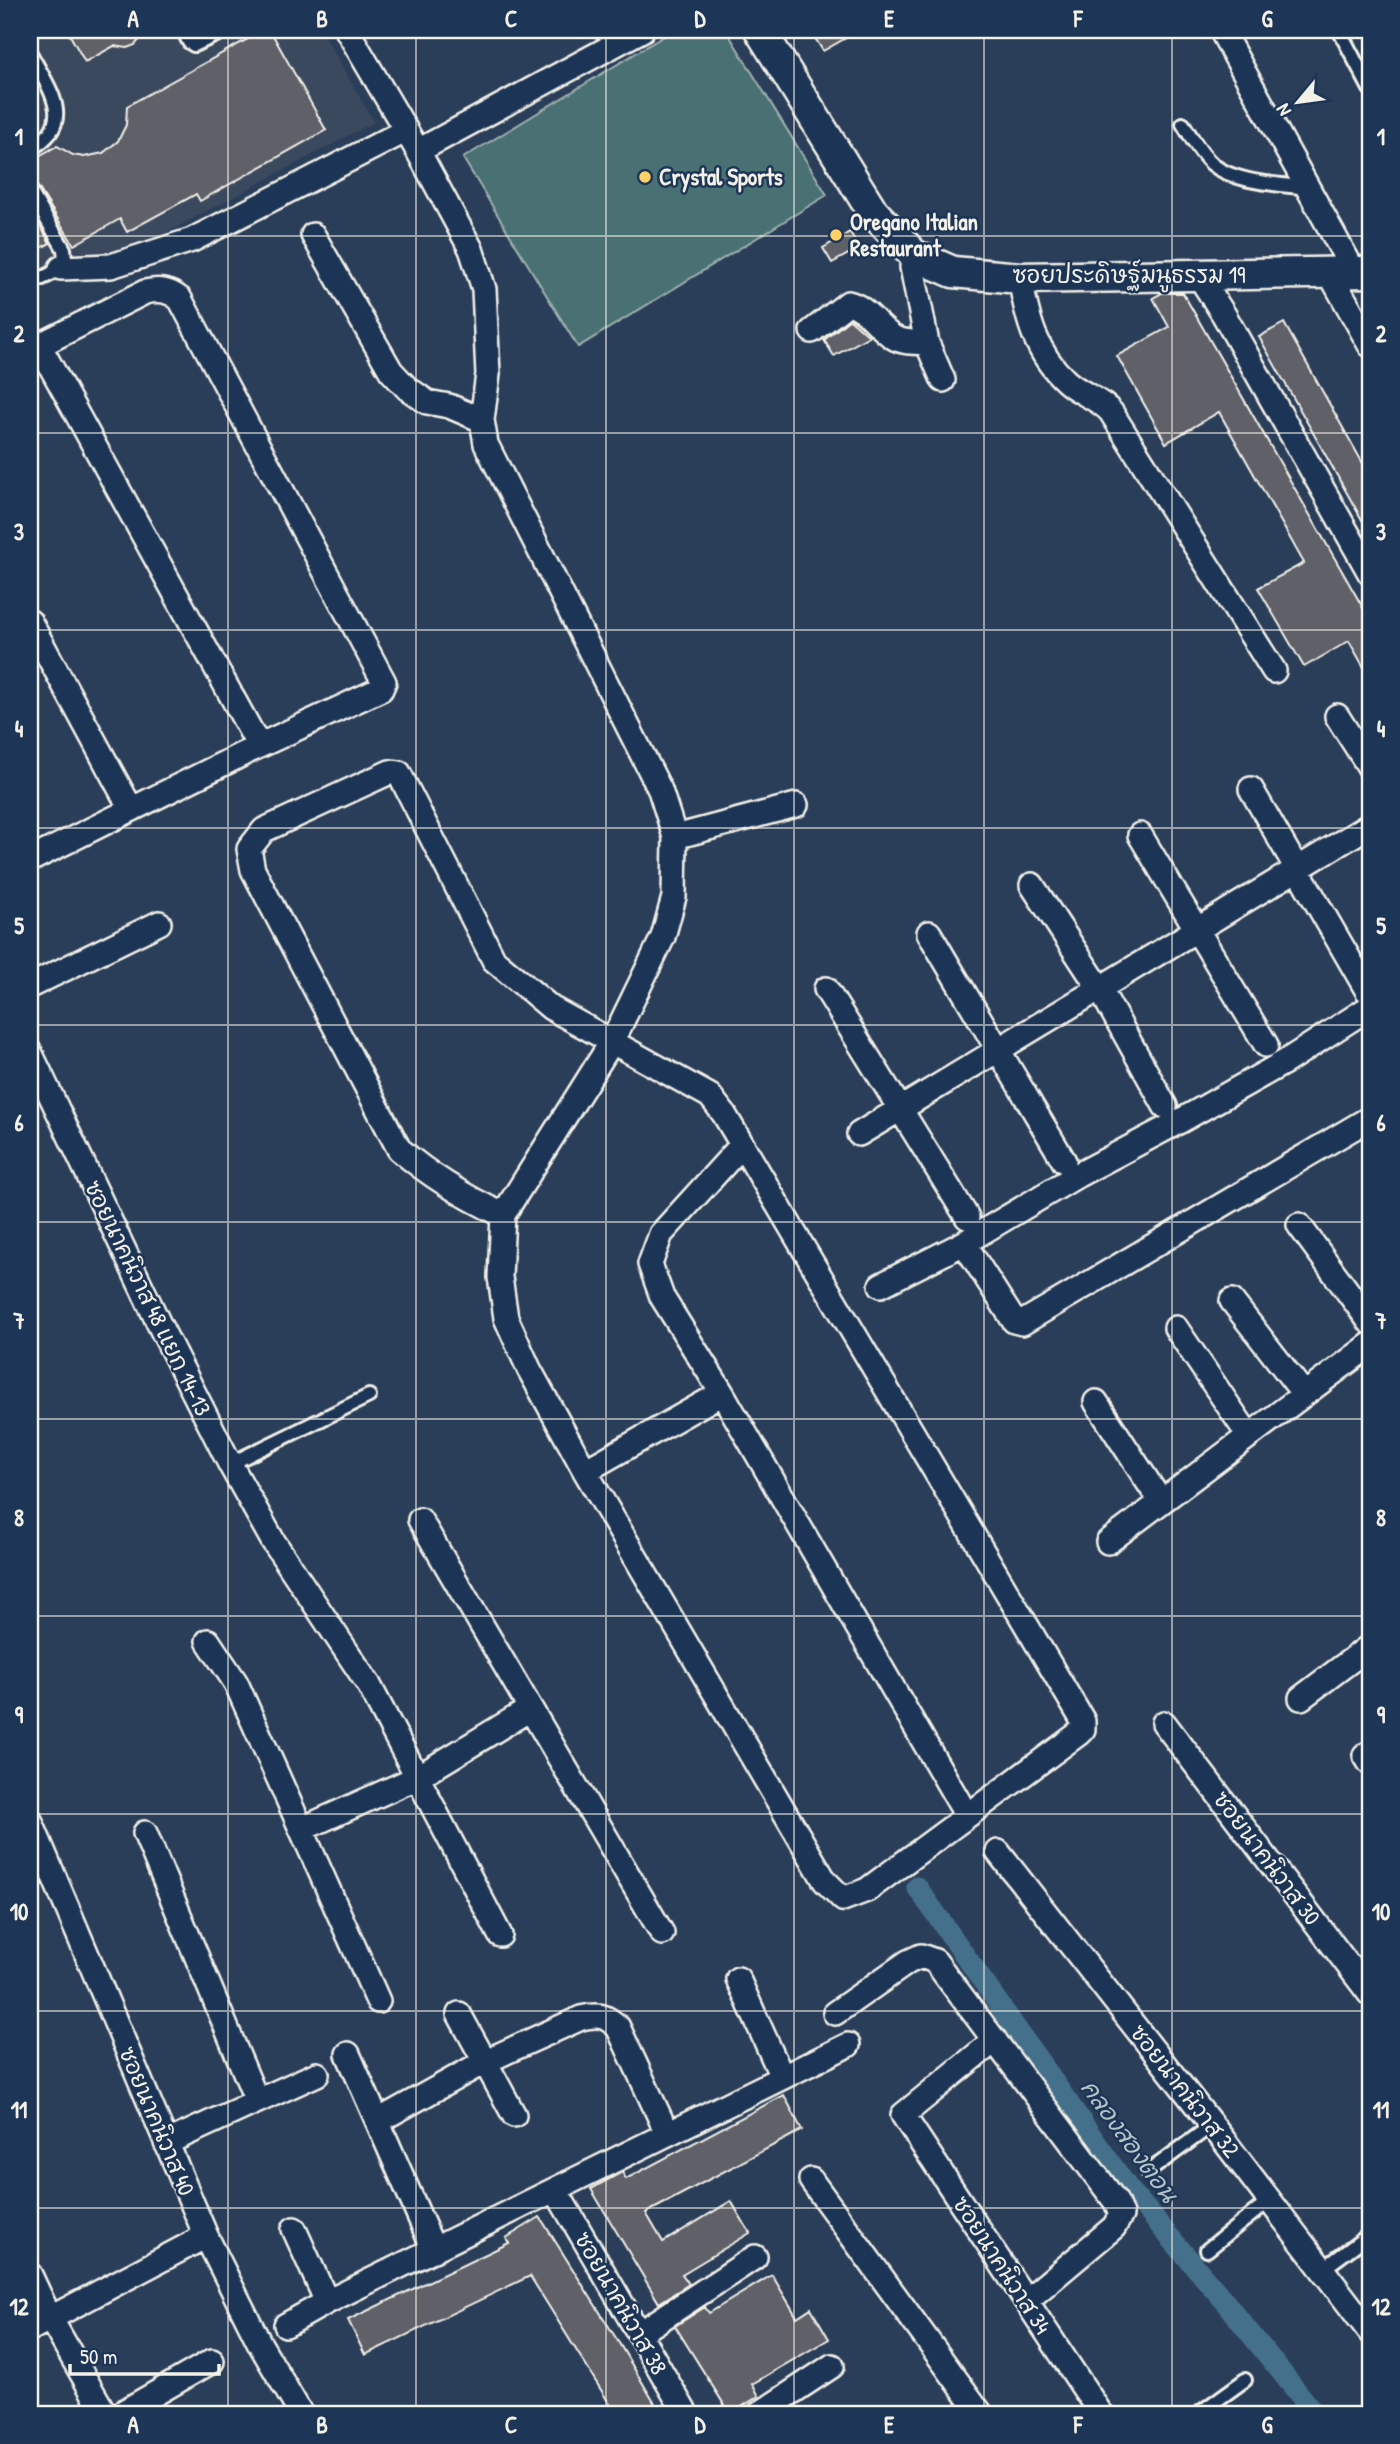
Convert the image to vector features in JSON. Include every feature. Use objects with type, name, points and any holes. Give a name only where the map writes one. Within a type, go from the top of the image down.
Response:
[{"type":"street","points":[[346,30],[418,151],[471,249],[484,289],[488,374],[482,420],[486,444],[660,790],[675,837],[674,897],[663,937],[612,1040],[503,1215],[500,1277],[506,1318],[529,1369],[585,1471],[825,1881],[843,1899],[867,1891],[1083,1729],[1083,1721],[724,1114],[709,1096],[612,1040],[551,1007],[494,960],[397,772],[390,772],[264,830],[249,849],[253,870],[399,1149],[427,1173],[455,1191],[503,1215]]},
{"type":"street","points":[[418,151],[642,30]]},
{"type":"street","name":"ซอยประดิษฐ์มนูธรรม 19","points":[[760,30],[873,212],[914,255],[953,271],[1020,278],[1351,272]]},
{"type":"street","points":[[1221,30],[1351,272],[1370,345]]},
{"type":"street","points":[[61,268],[111,266],[192,240],[405,131]]},
{"type":"street","points":[[313,235],[391,371],[407,388],[427,402],[449,406],[482,420]]},
{"type":"street","points":[[914,255],[912,267],[927,343],[943,380]]},
{"type":"street","points":[[1199,276],[1224,315],[1370,573]]},
{"type":"street","points":[[1020,278],[1027,317],[1044,355],[1066,381],[1084,395],[1103,403],[1111,412],[1274,671]]},
{"type":"street","points":[[30,860],[259,746],[381,689],[384,682],[180,299],[166,291],[145,292],[34,348],[259,746]]},
{"type":"street","points":[[812,331],[848,303],[855,304],[892,337],[900,341],[927,343]]},
{"type":"street","points":[[30,622],[131,809]]},
{"type":"street","points":[[1338,716],[1370,768]]},
{"type":"street","points":[[881,1285],[964,1244],[1078,1175],[1285,1062],[1369,999],[1299,869],[1251,789]]},
{"type":"street","points":[[675,837],[796,805]]},
{"type":"street","points":[[859,1134],[1370,825]]},
{"type":"street","points":[[1140,835],[1266,1045]]},
{"type":"street","points":[[1032,885],[1100,989],[1165,1106]]},
{"type":"street","points":[[30,986],[159,923]]},
{"type":"street","points":[[929,933],[1064,1161]]},
{"type":"street","points":[[826,989],[967,1217]]},
{"type":"street","name":"ซอยนาคนิวาส 48 แยก 14-13","points":[[30,1052],[159,1325],[230,1464],[273,1541],[369,1685],[500,1935]]},
{"type":"street","points":[[964,1244],[1014,1321],[1022,1323],[1370,1118]]},
{"type":"street","points":[[741,1146],[661,1234],[650,1265],[662,1297],[722,1393],[967,1816]]},
{"type":"street","points":[[1298,1226],[1370,1322]]},
{"type":"street","points":[[1232,1301],[1304,1394]]},
{"type":"street","points":[[1176,1328],[1249,1436]]},
{"type":"street","points":[[1108,1542],[1370,1345]]},
{"type":"street","points":[[585,1471],[722,1393]]},
{"type":"street","points":[[1096,1402],[1161,1502]]},
{"type":"street","points":[[419,1520],[662,1933]]},
{"type":"street","points":[[208,1641],[236,1683],[378,2001]]},
{"type":"street","points":[[1301,1698],[1370,1646]]},
{"type":"street","points":[[302,1829],[418,1777],[530,1709]]},
{"type":"street","name":"ซอยนาคนิวาส 30","points":[[1164,1723],[1370,1994]]},
{"type":"street","name":"ซอยนาคนิวาส 40","points":[[30,1820],[206,2236],[260,2344],[301,2414]]},
{"type":"street","points":[[145,1833],[257,2101]]},
{"type":"street","name":"ซอยนาคนิวาส 32","points":[[998,1853],[1212,2125],[1370,2332]]},
{"type":"street","points":[[835,2013],[908,1962],[921,1956],[935,1961],[1116,2202],[1121,2215],[1114,2227],[1026,2301]]},
{"type":"street","points":[[738,1979],[782,2077]]},
{"type":"street","points":[[459,2014],[513,2115]]},
{"type":"street","points":[[378,2120],[484,2062],[581,2018],[595,2015],[606,2016],[618,2027],[667,2133]]},
{"type":"street","name":"ซอยนาคนิวาส 34","points":[[995,2040],[903,2115],[1101,2414]]},
{"type":"street","points":[[286,2325],[327,2302],[848,2045]]},
{"type":"street","points":[[348,2054],[433,2250]]},
{"type":"street","points":[[166,2143],[317,2074]]},
{"type":"street","points":[[811,2179],[981,2414]]},
{"type":"street","name":"ซอยนาคนิวาส 38","points":[[555,2191],[686,2414]]},
{"type":"street","points":[[294,2229],[327,2302]]},
{"type":"street","points":[[30,2329],[206,2236]]},
{"type":"street","points":[[640,2333],[755,2257]]},
{"type":"street","points":[[30,2275],[50,2318],[106,2414]]},
{"type":"street","points":[[121,2414],[212,2361]]},
{"type":"street","points":[[759,2414],[832,2365]]},
{"type":"lane","points":[[183,30],[189,42],[194,45],[227,30]]},
{"type":"lane","points":[[1339,30],[1370,89]]},
{"type":"lane","points":[[30,53],[51,91],[56,104],[57,119],[52,133],[30,149]]},
{"type":"lane","points":[[1184,124],[1213,165],[1232,176],[1308,188]]},
{"type":"lane","points":[[30,191],[64,248],[66,257],[61,268],[30,283]]},
{"type":"lane","points":[[230,1464],[369,1396]]},
{"type":"lane","points":[[1148,2172],[1212,2125]]},
{"type":"lane","points":[[1207,2250],[1270,2200]]},
{"type":"lane","points":[[1323,2270],[1370,2234]]},
{"type":"lane","points":[[1198,2414],[1245,2379]]},
{"type":"shaded area","points":[[30,30],[172,30],[179,41],[199,30],[321,30],[374,122],[95,271],[30,288]]},
{"type":"green space","name":"Crystal Sports","points":[[674,30],[726,30],[827,195],[578,347],[463,158]]},
{"type":"building","points":[[67,30],[148,30],[135,45],[127,48],[114,46],[85,62]]},
{"type":"building","points":[[264,30],[270,30],[326,130],[200,201],[196,194],[127,232],[120,219],[74,245],[38,187],[30,182],[30,161],[57,146],[73,155],[84,157],[103,153],[118,141],[126,125],[127,106]]},
{"type":"building","points":[[810,30],[860,30],[823,51]]},
{"type":"building","points":[[30,208],[50,243],[30,254]]},
{"type":"building","points":[[850,232],[859,248],[832,263],[823,248]]},
{"type":"building","points":[[1162,293],[1183,293],[1370,620],[1370,678],[1349,641],[1304,667],[1258,588],[1304,563],[1219,412],[1166,443],[1117,356],[1169,327],[1153,298]]},
{"type":"building","points":[[850,319],[869,336],[834,356],[824,340]]},
{"type":"building","points":[[1284,323],[1370,476],[1370,534],[1259,337]]},
{"type":"building","points":[[784,2095],[802,2130],[646,2213],[663,2242],[731,2201],[750,2233],[682,2274],[689,2284],[659,2303],[591,2189],[622,2172],[626,2179]]},
{"type":"building","points":[[540,2217],[661,2414],[616,2414],[530,2276],[365,2355],[348,2320],[509,2243],[506,2238]]},
{"type":"building","points":[[772,2275],[797,2317],[811,2308],[829,2339],[752,2384],[759,2396],[730,2414],[675,2326],[705,2307],[709,2313]]},
{"type":"waterway","name":"คลองสองตอน","points":[[917,1887],[1128,2188],[1221,2297],[1315,2414]]},
{"type":"place","name":"Crystal Sports","points":[[645,177]]},
{"type":"place","name":"Oregano Italian Restaurant","points":[[836,235]]}]
